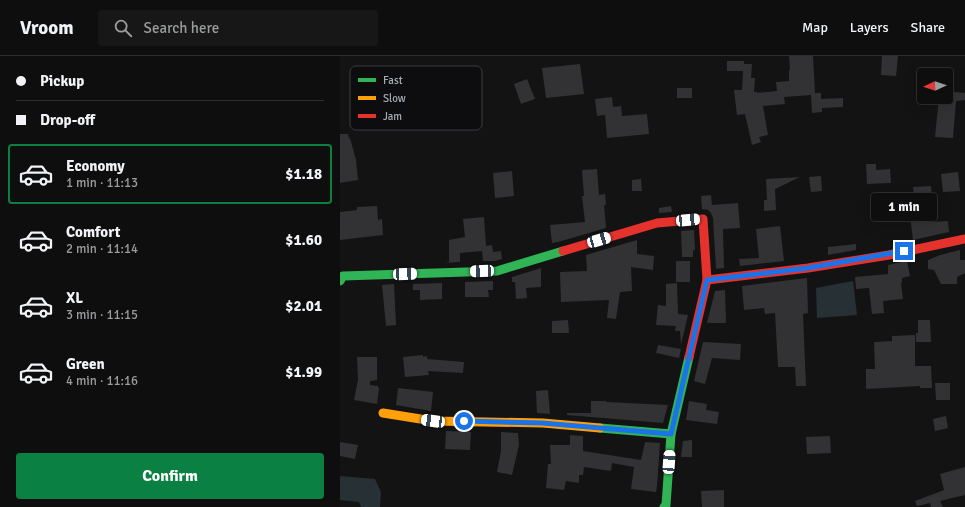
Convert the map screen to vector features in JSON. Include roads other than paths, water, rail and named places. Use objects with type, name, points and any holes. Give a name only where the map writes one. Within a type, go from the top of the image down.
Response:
[{"type":"street","points":[[340,281],[343,276],[497,271],[657,223],[703,219],[707,280],[671,434],[666,505],[664,507]]},
{"type":"street","points":[[707,280],[808,268],[889,255],[965,239]]},
{"type":"street","points":[[383,413],[433,421],[542,423],[671,434]]}]
